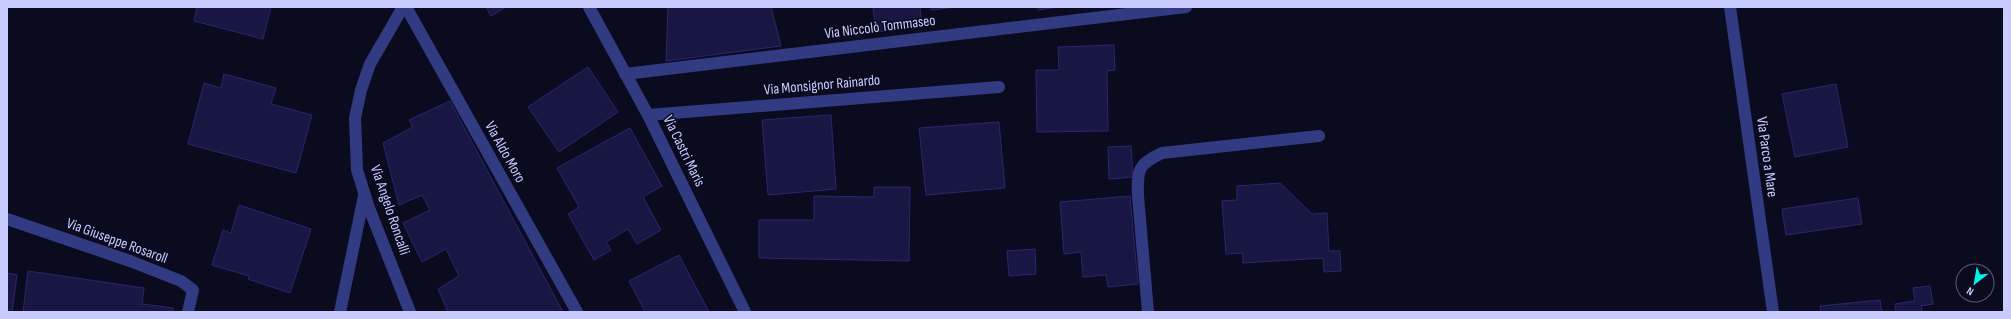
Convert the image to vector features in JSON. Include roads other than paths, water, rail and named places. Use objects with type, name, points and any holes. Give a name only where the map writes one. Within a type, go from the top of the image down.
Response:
[{"type":"street","name":"Via Angelo Roncalli","points":[[404,7],[370,64],[361,90],[355,118],[357,170],[364,195],[410,312]]},
{"type":"street","name":"Via Aldo Moro","points":[[404,7],[577,312]]},
{"type":"street","name":"Via Castri Maris","points":[[589,7],[648,115],[745,312]]},
{"type":"street","name":"Via Niccolò Tommaseo","points":[[625,74],[1186,7]]},
{"type":"street","name":"Via Parco a Mare","points":[[1730,7],[1773,312]]},
{"type":"street","name":"Via Monsignor Rainardo","points":[[648,115],[999,87]]},
{"type":"street","points":[[1148,312],[1138,196],[1138,182],[1141,166],[1147,160],[1162,153],[1319,136]]},
{"type":"street","points":[[340,312],[364,195]]},
{"type":"street","name":"Via Giuseppe Rosaroll","points":[[7,219],[130,261],[181,281],[193,290],[188,312]]}]
